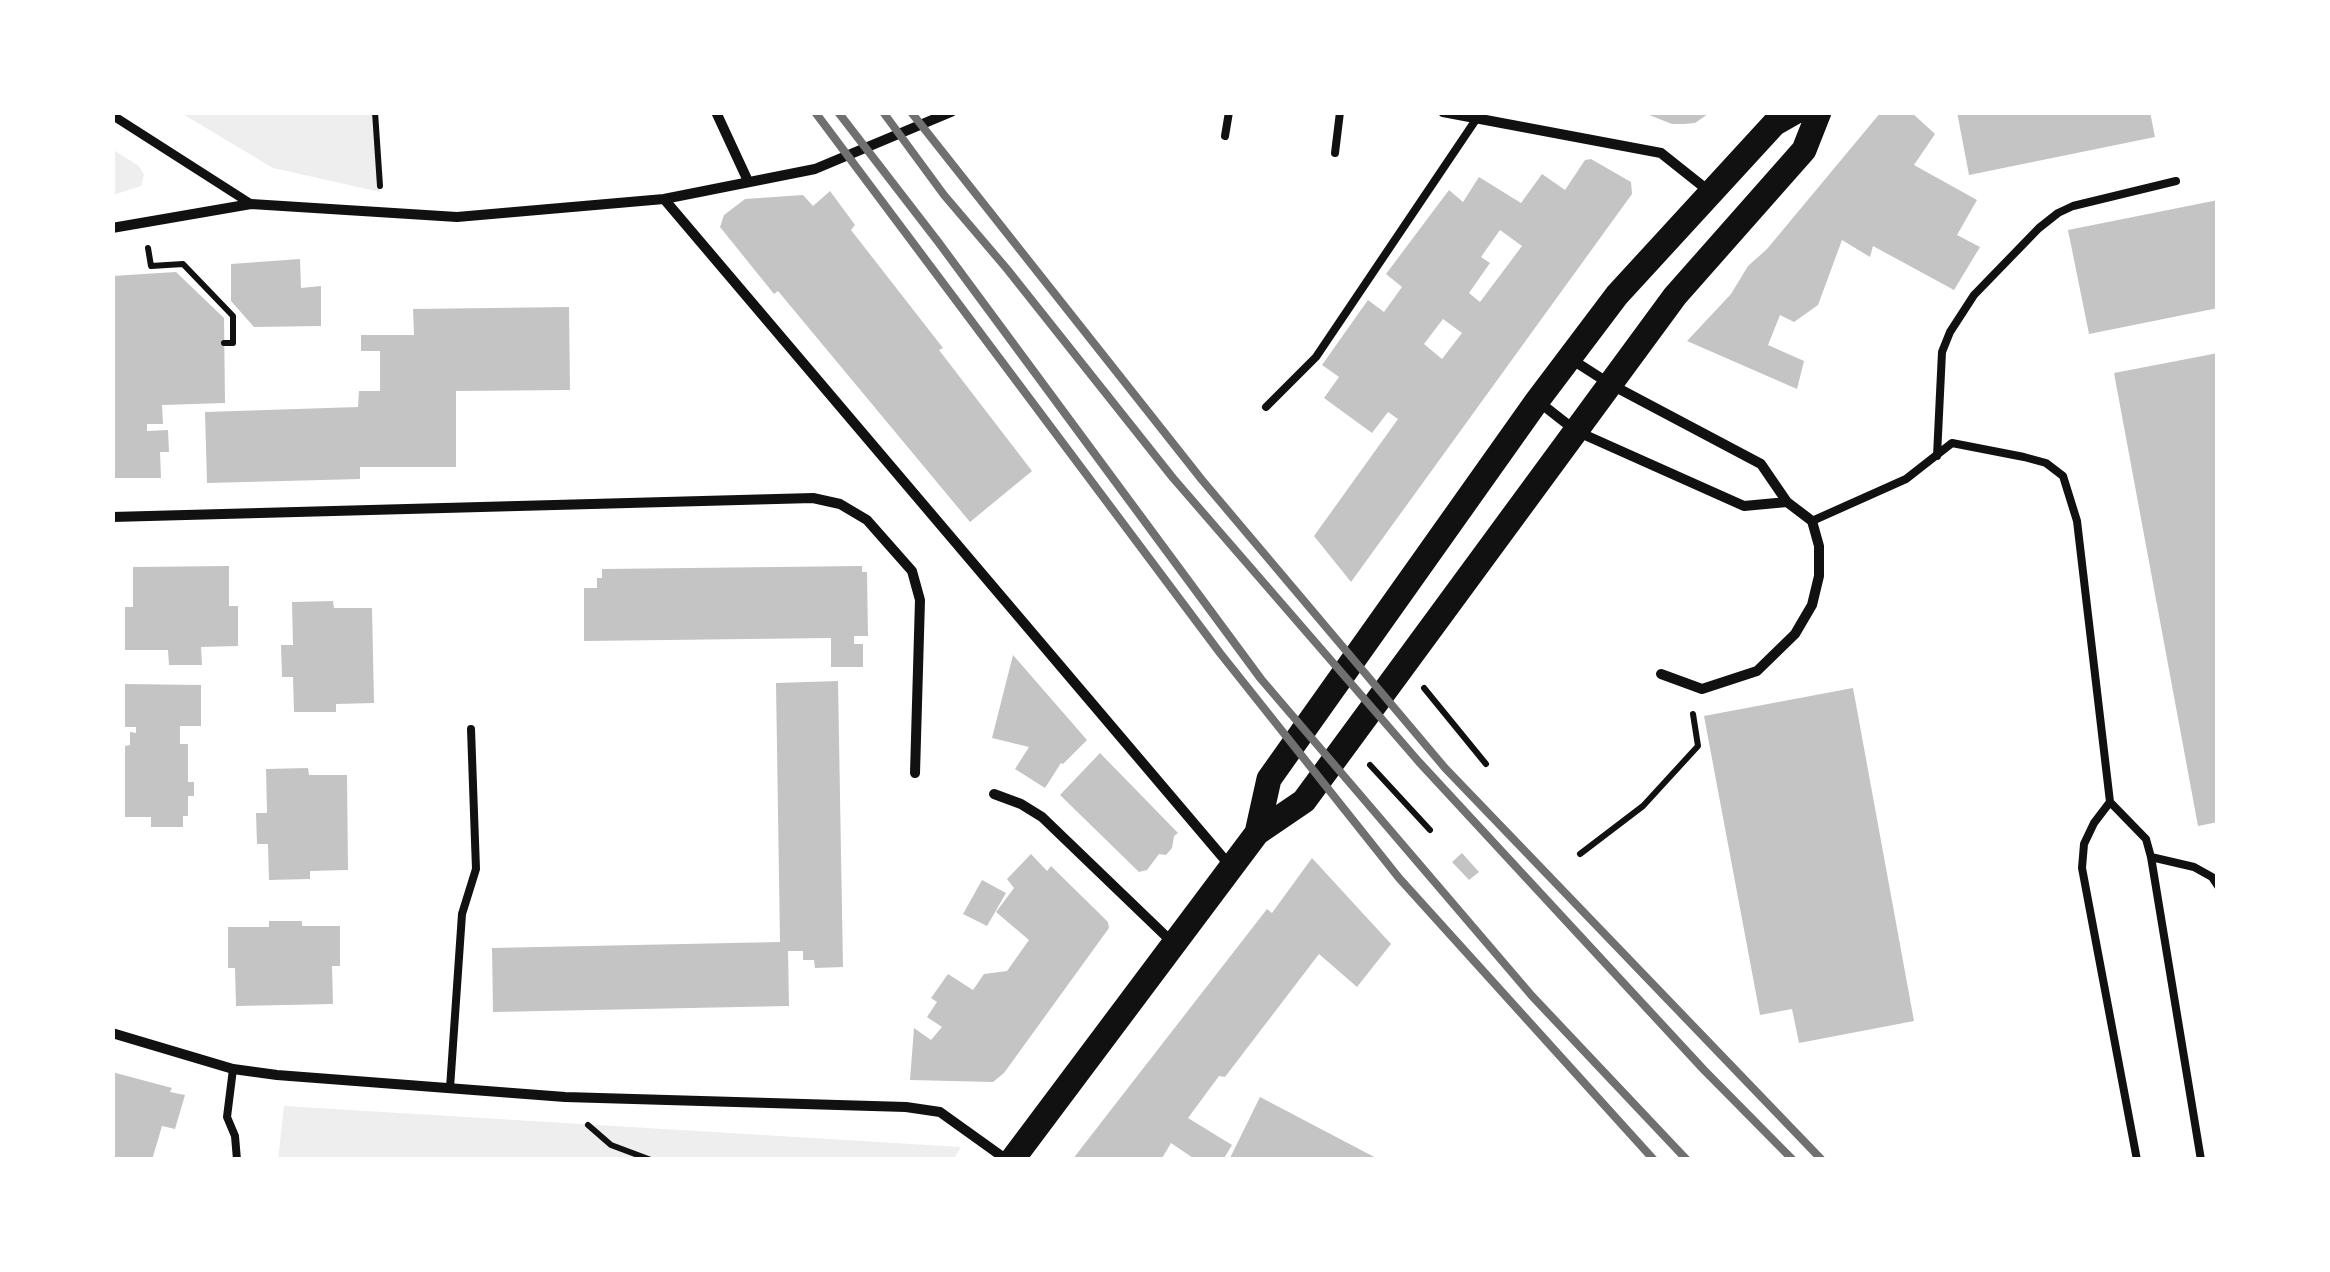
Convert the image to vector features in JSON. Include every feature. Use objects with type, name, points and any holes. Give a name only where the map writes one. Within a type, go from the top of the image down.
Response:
[{"type":"main road","points":[[1257,833],[1269,779],[1537,401],[1617,295],[1774,124],[1795,112]]},
{"type":"main road","points":[[1010,1160],[1257,833],[1304,801],[1690,278],[1804,150],[1819,112]]},
{"type":"street","points":[[716,112],[748,181]]},
{"type":"street","points":[[112,228],[251,204],[458,217],[664,199],[814,169],[951,112]]},
{"type":"street","points":[[1444,112],[1661,153],[1711,192]]},
{"type":"street","points":[[112,115],[251,204]]},
{"type":"street","points":[[664,199],[1231,868]]},
{"type":"street","points":[[1570,358],[1610,384],[1761,464],[1787,502],[1812,521],[1819,546],[1819,576],[1812,605],[1795,634],[1757,671],[1702,690],[1660,674]]},
{"type":"street","points":[[1537,401],[1576,431],[1744,506],[1787,502]]},
{"type":"street","points":[[112,517],[813,498],[840,504],[867,520],[912,571],[920,600],[915,772]]},
{"type":"street","points":[[994,794],[1042,817],[1174,944]]},
{"type":"street","points":[[112,1033],[233,1069],[565,1097],[940,1112],[1010,1160]]},
{"type":"lane","points":[[1225,136],[1229,112]]},
{"type":"lane","points":[[1335,153],[1340,112]]},
{"type":"lane","points":[[1266,406],[1316,357],[1477,118]]},
{"type":"lane","points":[[1937,456],[1942,352],[1974,295],[2058,213],[2176,181]]},
{"type":"lane","points":[[1812,521],[1906,479],[1952,444],[2024,456],[2046,463],[2063,476],[2076,521],[2110,802],[2146,840],[2151,857],[2201,1160]]},
{"type":"lane","points":[[450,1088],[462,914],[476,869],[472,729]]},
{"type":"lane","points":[[2110,802],[2084,844],[2082,868],[2137,1160]]},
{"type":"lane","points":[[2151,857],[2194,867],[2212,876],[2218,886]]},
{"type":"lane","points":[[233,1069],[227,1118],[235,1136],[238,1160]]},
{"type":"path","points":[[375,112],[382,214]]},
{"type":"path","points":[[149,255],[151,266],[182,264],[234,316],[233,343],[224,343]]},
{"type":"path","points":[[1424,687],[1486,764]]},
{"type":"path","points":[[1580,854],[1642,806],[1698,746],[1692,716],[1702,690]]},
{"type":"path","points":[[1368,764],[1430,830]]},
{"type":"path","points":[[565,1097],[604,1139],[651,1160]]},
{"type":"shaded area","points":[[181,113],[375,113],[380,192],[273,168]]},
{"type":"shaded area","points":[[112,149],[139,166],[144,175],[141,186],[113,195]]},
{"type":"shaded area","points":[[284,1106],[961,1147],[953,1160],[278,1160]]},
{"type":"building","points":[[1711,112],[1695,123],[1684,124],[1672,124],[1644,113]]},
{"type":"building","points":[[1881,112],[1911,112],[1935,134],[1914,165],[1977,200],[1957,235],[1980,247],[1954,290],[1873,246],[1870,257],[1842,240],[1818,305],[1794,322],[1780,315],[1768,345],[1804,361],[1797,389],[1687,341],[1731,294],[1748,266],[1767,249]]},
{"type":"building","points":[[1957,112],[2150,112],[2155,137],[1969,175]]},
{"type":"building","points":[[1591,159],[1631,182],[1632,194],[1351,582],[1314,536],[1398,419],[1388,412],[1372,433],[1324,398],[1339,377],[1322,365],[1368,300],[1384,312],[1402,287],[1386,274],[1449,190],[1463,202],[1479,177],[1521,203],[1542,174],[1565,190],[1585,160]],"holes":[[[1500,230],[1522,246],[1480,302],[1469,293],[1490,263],[1481,257]],[[1443,319],[1462,333],[1442,359],[1424,344]]]},
{"type":"building","points":[[830,191],[855,225],[851,230],[1032,471],[970,522],[720,227],[724,215],[745,199],[803,195],[813,206]]},
{"type":"building","points":[[2218,200],[2218,308],[2089,334],[2068,230]]},
{"type":"building","points":[[300,259],[301,288],[321,286],[321,326],[254,327],[231,301],[231,264]]},
{"type":"building","points":[[176,272],[224,318],[225,403],[162,405],[163,424],[147,424],[147,431],[168,430],[169,452],[160,452],[161,478],[112,478],[112,276]]},
{"type":"building","points":[[569,307],[570,390],[456,391],[456,467],[360,467],[360,479],[207,483],[205,412],[358,407],[359,391],[380,391],[380,351],[361,351],[361,335],[414,335],[413,309]]},
{"type":"building","points":[[2218,353],[2218,822],[2198,826],[2114,373]]},
{"type":"building","points":[[229,566],[229,606],[238,606],[238,646],[201,647],[202,665],[169,665],[168,650],[125,650],[125,607],[133,607],[133,567]]},
{"type":"building","points":[[862,566],[862,572],[867,572],[868,636],[854,636],[854,644],[863,644],[863,667],[831,667],[831,638],[584,641],[584,588],[597,588],[602,569]]},
{"type":"building","points":[[333,601],[334,608],[372,608],[374,703],[336,704],[336,712],[294,712],[293,677],[282,677],[281,645],[293,645],[292,602]]},
{"type":"building","points":[[1013,655],[1087,740],[1061,763],[1045,788],[1015,769],[1029,747],[992,738]]},
{"type":"building","points":[[838,681],[843,967],[815,968],[814,960],[803,960],[803,951],[788,951],[789,1006],[493,1012],[492,948],[780,942],[776,683]]},
{"type":"building","points":[[125,684],[201,685],[201,726],[180,726],[180,744],[188,744],[188,782],[194,782],[194,796],[188,796],[188,816],[183,816],[183,827],[151,827],[151,817],[125,817],[125,746],[130,745],[130,732],[136,733],[136,727],[125,727]]},
{"type":"building","points":[[1853,688],[1914,1021],[1799,1043],[1792,1009],[1760,1015],[1704,716]]},
{"type":"building","points":[[1100,753],[1178,833],[1172,848],[1166,855],[1159,854],[1147,870],[1139,872],[1060,795]]},
{"type":"building","points":[[308,768],[309,775],[347,775],[348,870],[310,871],[310,879],[269,880],[268,844],[257,844],[256,813],[267,813],[266,769]]},
{"type":"building","points":[[1462,853],[1479,872],[1469,880],[1452,862]]},
{"type":"building","points":[[1031,854],[1047,871],[1051,866],[1108,922],[1109,928],[1004,1073],[993,1082],[910,1080],[914,1028],[931,1040],[942,1027],[927,1017],[937,1002],[931,998],[948,974],[973,990],[984,974],[1007,971],[1029,940],[996,912],[1014,888],[1007,879]]},
{"type":"building","points":[[1312,858],[1391,944],[1357,987],[1319,954],[1225,1077],[1219,1076],[1188,1118],[1232,1145],[1223,1160],[1196,1160],[1171,1143],[1161,1160],[1072,1160],[1267,909],[1272,913]]},
{"type":"building","points":[[982,880],[1006,893],[987,926],[963,914]]},
{"type":"building","points":[[269,921],[340,926],[340,966],[332,966],[333,1004],[236,1006],[235,968],[228,968],[228,927],[269,927]]},
{"type":"building","points":[[112,1072],[185,1095],[175,1129],[162,1126],[152,1160],[112,1160]]},
{"type":"building","points":[[1260,1097],[1380,1160],[1229,1160]]},
{"type":"railway","points":[[815,112],[1220,653],[1399,878],[1654,1160]]},
{"type":"railway","points":[[838,112],[1261,679],[1532,996],[1687,1160]]},
{"type":"railway","points":[[883,112],[944,195],[1173,478],[1419,762],[1704,1070],[1793,1160]]},
{"type":"railway","points":[[911,112],[1202,480],[1445,768],[1822,1160]]}]
